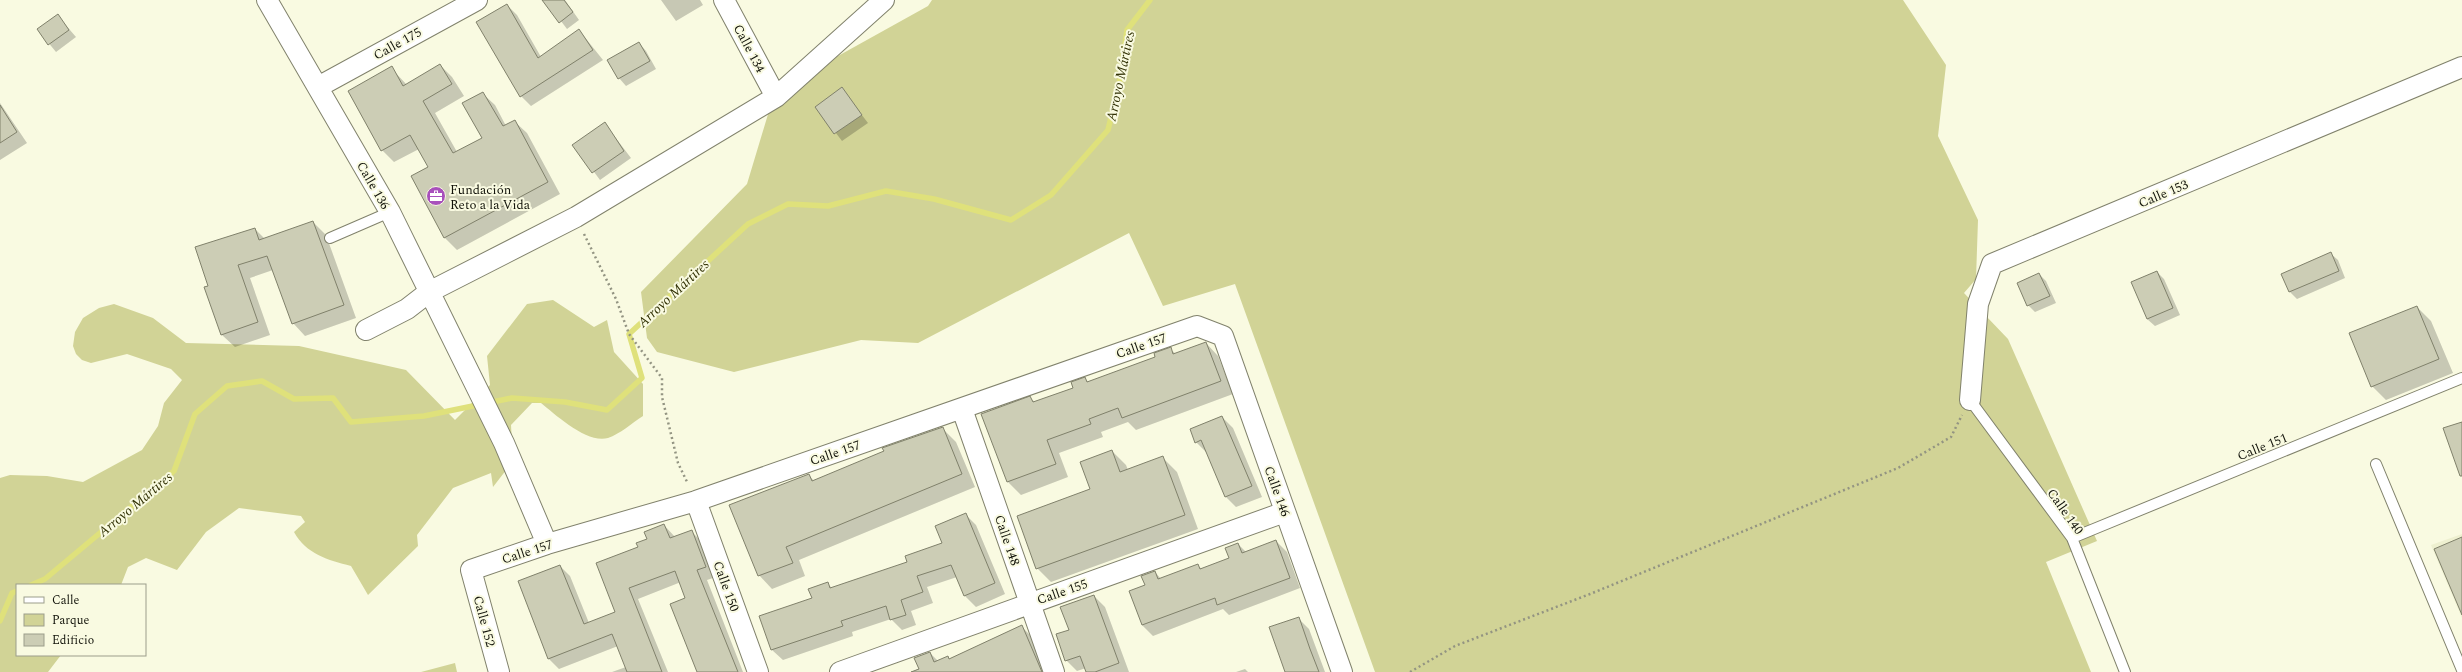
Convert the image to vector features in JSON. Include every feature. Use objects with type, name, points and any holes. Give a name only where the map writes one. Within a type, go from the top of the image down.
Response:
[{"type":"street","name":"Calle 136","points":[[267,0],[390,212],[469,375],[504,443],[547,544]]},
{"type":"street","name":"Calle 175","points":[[318,87],[476,0]]},
{"type":"street","name":"Calle 134","points":[[724,0],[776,97]]},
{"type":"street","points":[[366,330],[407,309],[429,292],[576,217],[776,97],[884,0]]},
{"type":"street","name":"Calle 153","points":[[1970,400],[1978,304],[1992,264],[2462,67]]},
{"type":"street","name":"Calle 157","points":[[471,570],[547,544],[696,501],[1197,326]]},
{"type":"street","name":"Calle 146","points":[[1197,326],[1223,336],[1342,672]]},
{"type":"street","name":"Calle 148","points":[[962,409],[1054,672]]},
{"type":"street","name":"Calle 150","points":[[696,501],[758,672]]},
{"type":"street","name":"Calle 155","points":[[840,672],[1030,602],[1285,512]]},
{"type":"street","name":"Calle 152","points":[[471,570],[499,672]]},
{"type":"lane","points":[[330,238],[390,212]]},
{"type":"lane","name":"Calle 151","points":[[2072,538],[2462,378]]},
{"type":"lane","name":"Calle 140","points":[[1970,400],[2072,538],[2126,672]]},
{"type":"lane","points":[[2376,464],[2462,670]]},
{"type":"path","points":[[576,217],[616,299],[629,334],[662,378],[662,397],[678,464],[696,501]]},
{"type":"path","points":[[1410,672],[1455,646],[1597,591],[1898,468],[1951,436],[1970,400]]},
{"type":"shaded area","points":[[2462,534],[2462,618],[2431,545]]},
{"type":"green space","points":[[932,0],[1903,0],[1946,65],[1938,136],[1978,220],[1976,279],[1964,293],[2008,339],[2097,541],[2046,562],[2091,672],[1375,672],[1235,284],[1163,306],[1129,233],[918,343],[861,340],[734,372],[657,352],[647,338],[641,292],[747,184],[775,91],[928,6]]},
{"type":"green space","points":[[553,300],[594,327],[607,320],[614,352],[643,384],[643,416],[612,436],[600,439],[591,437],[572,427],[541,403],[532,403],[511,425],[513,461],[493,487],[491,473],[453,488],[417,535],[418,546],[368,595],[351,566],[318,555],[299,540],[294,532],[305,522],[301,516],[239,508],[206,532],[177,570],[146,558],[128,567],[121,584],[16,584],[16,656],[60,656],[48,672],[0,672],[0,478],[10,475],[47,476],[83,482],[142,450],[158,426],[164,403],[182,380],[171,369],[127,354],[91,363],[82,360],[76,354],[73,346],[75,332],[83,318],[99,308],[114,304],[153,318],[186,343],[299,346],[406,370],[455,420],[490,385],[487,356],[527,304]]},
{"type":"green space","points":[[455,663],[457,672],[421,672]]},
{"type":"building","points":[[542,0],[564,0],[573,12],[559,23]]},
{"type":"building","points":[[507,4],[538,58],[579,29],[593,50],[520,97],[476,22]]},
{"type":"building","points":[[58,14],[69,30],[48,45],[37,29]]},
{"type":"building","points":[[639,42],[650,61],[618,79],[607,60]]},
{"type":"building","points":[[440,64],[452,84],[423,101],[453,153],[482,138],[462,103],[483,92],[503,126],[515,120],[548,182],[444,238],[411,176],[428,167],[410,135],[381,151],[348,91],[392,66],[403,86]]},
{"type":"building","points":[[842,87],[862,115],[834,134],[815,107]]},
{"type":"building","points":[[0,105],[17,132],[0,143]]},
{"type":"building","points":[[605,122],[624,151],[592,173],[572,145]]},
{"type":"building","points":[[313,221],[344,305],[292,324],[267,256],[238,265],[258,322],[221,335],[204,287],[208,286],[195,247],[255,228],[259,240]]},
{"type":"building","points":[[2331,252],[2339,271],[2289,292],[2281,274]]},
{"type":"building","points":[[2157,271],[2173,308],[2147,319],[2131,282]]},
{"type":"building","points":[[2039,273],[2050,296],[2027,306],[2017,283]]},
{"type":"building","points":[[2417,306],[2439,359],[2371,387],[2349,333]]},
{"type":"building","points":[[1206,342],[1221,381],[1122,418],[1118,408],[1089,419],[1091,424],[1047,440],[1056,464],[1007,482],[981,414],[1030,396],[1033,402],[1073,388],[1071,382],[1085,377],[1087,382],[1155,357],[1154,353],[1171,347],[1173,354]]},
{"type":"building","points":[[1222,416],[1252,486],[1225,497],[1201,440],[1195,443],[1190,429]]},
{"type":"building","points":[[2462,422],[2462,476],[2460,476],[2443,428]]},
{"type":"building","points":[[943,427],[962,474],[786,547],[793,563],[758,576],[729,505],[809,474],[812,481],[884,451],[882,448]]},
{"type":"building","points":[[1112,450],[1120,472],[1163,456],[1185,515],[1036,569],[1017,516],[1090,489],[1080,462]]},
{"type":"building","points":[[966,513],[995,583],[964,596],[951,565],[917,576],[923,592],[901,600],[906,615],[890,620],[886,606],[841,621],[843,626],[771,650],[759,616],[812,598],[808,589],[828,582],[830,588],[907,562],[905,556],[942,543],[935,526]]},
{"type":"building","points":[[664,524],[670,538],[692,530],[706,567],[697,570],[738,672],[697,672],[670,604],[685,598],[675,571],[629,588],[662,672],[627,672],[612,634],[548,659],[518,581],[560,565],[584,624],[615,612],[596,563],[638,547],[636,543],[647,539],[644,532]]},
{"type":"building","points":[[2462,537],[2462,615],[2434,549]]},
{"type":"building","points":[[1276,540],[1290,578],[1217,605],[1215,598],[1142,625],[1129,591],[1145,585],[1141,576],[1155,571],[1158,579],[1198,564],[1200,569],[1229,558],[1225,548],[1238,543],[1242,553]]},
{"type":"building","points":[[1094,595],[1119,663],[1095,672],[1086,672],[1080,656],[1065,661],[1056,634],[1069,630],[1060,607]]},
{"type":"building","points":[[1299,617],[1319,672],[1285,672],[1269,627]]},
{"type":"building","points":[[1022,625],[1042,672],[911,672],[919,669],[914,658],[930,652],[934,662],[948,656],[949,659]]},
{"type":"waterway","name":"Arroyo Mártires","points":[[33,584],[45,579],[174,471],[195,414],[227,386],[262,381],[294,399],[333,398],[351,422],[424,416],[512,398],[565,402],[607,410],[642,378],[629,334],[748,224],[788,204],[828,206],[886,191],[934,199],[1011,220],[1051,195],[1108,130],[1120,80],[1127,30],[1150,0]]},
{"type":"waterway","name":"Arroyo Mártires","points":[[0,621],[12,593],[16,591]]},
{"type":"place","name":"Fundación Reto a la Vida","points":[[436,196]]}]
